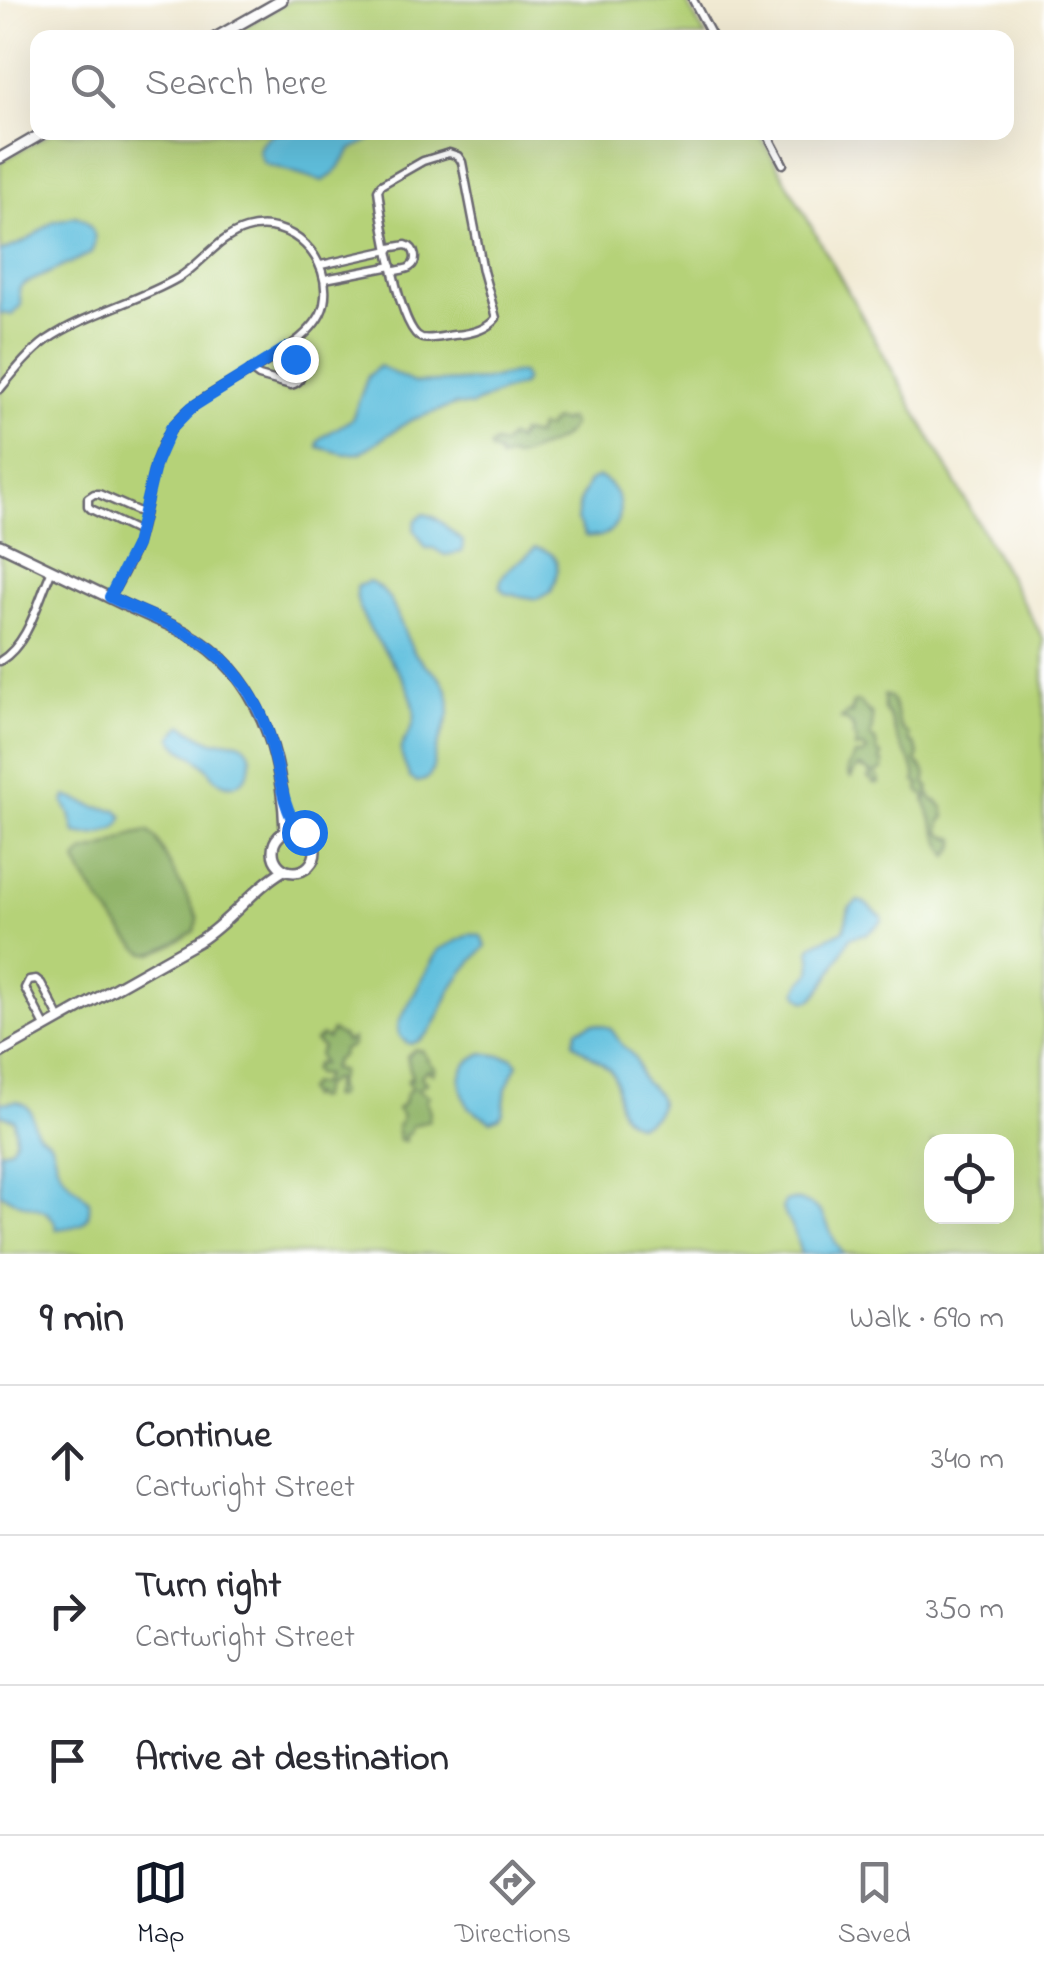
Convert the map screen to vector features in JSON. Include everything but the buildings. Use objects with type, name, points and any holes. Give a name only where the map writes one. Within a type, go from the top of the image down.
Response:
[{"type":"street","points":[[229,30],[282,0]]},
{"type":"street","points":[[693,0],[710,30]]},
{"type":"street","points":[[0,158],[31,140]]},
{"type":"street","points":[[770,140],[783,164]]},
{"type":"street","points":[[449,153],[458,156],[496,318],[486,328],[462,335],[420,338],[400,303],[388,249],[378,196],[381,185],[423,161],[449,153]]},
{"type":"street","points":[[1,385],[50,338],[179,278],[242,230],[266,226],[286,231],[302,241],[321,265],[324,302],[312,328],[192,407],[171,428],[156,462],[136,545],[110,597]]},
{"type":"street","points":[[321,265],[406,246],[416,258],[410,268],[324,279]]},
{"type":"street","points":[[251,370],[259,376],[296,384],[301,372],[288,347]]},
{"type":"street","points":[[140,532],[91,508],[88,498],[98,494],[144,514]]},
{"type":"street","points":[[0,545],[188,634],[207,646],[241,680],[271,740],[286,832]]},
{"type":"street","points":[[0,661],[22,638],[52,570]]},
{"type":"street","points":[[0,1053],[210,934],[266,880],[284,870],[302,871],[314,858],[315,846],[309,836],[298,830],[284,802]]},
{"type":"street","points":[[266,880],[275,860],[274,844],[286,832],[298,830]]},
{"type":"street","points":[[275,860],[284,870]]},
{"type":"street","points":[[46,1028],[24,988],[29,980],[36,978],[41,982],[60,1019]]},
{"type":"green space","points":[[291,0],[685,0],[702,30],[238,30]]},
{"type":"green space","points":[[39,140],[763,140],[1044,640],[1044,1254],[0,1254],[0,162]]},
{"type":"green space","points":[[567,419],[572,425],[568,432],[547,446],[515,458],[500,459],[498,453],[491,451],[495,443],[503,445],[510,437],[517,441],[521,433],[536,436],[539,427]]},
{"type":"green space","points":[[884,695],[890,697],[901,727],[915,745],[919,755],[916,761],[925,772],[928,792],[943,807],[945,817],[940,831],[956,839],[949,856],[932,821],[927,797],[915,782],[913,765],[884,710]]},
{"type":"green space","points":[[855,702],[872,715],[870,735],[883,762],[883,769],[875,774],[879,783],[873,783],[868,778],[872,773],[860,767],[851,778],[848,772],[855,755],[867,751],[855,748],[853,727],[841,719],[852,714]]},
{"type":"green space","points":[[148,831],[156,838],[198,918],[195,931],[151,953],[139,948],[118,926],[76,860],[83,852]]},
{"type":"green space","points":[[332,1031],[345,1042],[352,1039],[352,1046],[342,1050],[331,1067],[341,1071],[336,1085],[339,1094],[331,1097],[333,1079],[323,1086],[319,1098],[309,1098],[306,1090],[311,1084],[320,1084],[325,1075],[315,1074],[312,1069],[315,1064],[322,1064],[318,1055],[322,1047],[315,1041],[322,1036],[327,1039]]},
{"type":"green space","points":[[415,1049],[422,1050],[435,1068],[433,1074],[428,1070],[423,1073],[421,1078],[427,1083],[417,1089],[429,1096],[429,1120],[412,1126],[405,1141],[399,1140],[397,1125],[402,1116],[397,1109],[412,1088],[407,1082],[412,1079],[407,1056]]},
{"type":"water","points":[[265,140],[370,140],[351,150],[335,173],[323,181],[265,164],[259,153]]},
{"type":"water","points":[[76,216],[93,232],[90,254],[22,285],[21,305],[12,315],[0,313],[0,252],[28,240],[52,222]]},
{"type":"water","points":[[379,366],[414,383],[485,380],[514,373],[522,373],[525,381],[471,406],[455,405],[411,420],[360,453],[345,454],[318,447],[321,438],[352,419],[368,376]]},
{"type":"water","points":[[598,477],[616,494],[619,516],[608,533],[585,536],[577,520],[580,500],[589,481]]},
{"type":"water","points":[[424,514],[436,518],[463,541],[462,552],[445,555],[426,548],[414,529],[416,520]]},
{"type":"water","points":[[535,548],[555,558],[556,577],[551,592],[537,599],[505,593],[500,587],[504,574]]},
{"type":"water","points":[[369,582],[385,594],[414,652],[442,681],[450,701],[431,772],[417,782],[410,778],[401,752],[414,722],[410,693],[374,635],[357,597],[357,586]]},
{"type":"water","points":[[182,725],[209,740],[241,743],[247,748],[251,763],[245,777],[232,785],[217,780],[172,737]]},
{"type":"water","points":[[66,796],[117,810],[123,817],[116,827],[103,833],[75,833],[64,802]]},
{"type":"water","points":[[858,901],[882,917],[882,921],[868,933],[850,937],[820,991],[804,1000],[797,992],[810,973],[810,950],[844,930],[849,908]]},
{"type":"water","points":[[471,934],[481,936],[486,946],[458,980],[432,1028],[410,1044],[401,1038],[399,1022],[438,950]]},
{"type":"water","points":[[592,1024],[612,1030],[636,1059],[642,1079],[658,1096],[657,1111],[644,1123],[638,1125],[622,1114],[611,1071],[573,1042],[577,1030]]},
{"type":"water","points":[[483,1053],[513,1058],[518,1064],[506,1088],[503,1112],[491,1121],[468,1107],[461,1082],[467,1063]]},
{"type":"water","points":[[17,1101],[28,1107],[37,1132],[50,1142],[64,1176],[89,1201],[88,1216],[82,1224],[56,1229],[49,1214],[0,1192],[0,1151],[10,1148],[15,1135],[14,1119],[0,1114],[0,1103]]},
{"type":"water","points":[[792,1200],[815,1207],[821,1213],[844,1254],[801,1254],[782,1209],[785,1202]]},
{"type":"route","points":[[295,359],[288,347],[192,407],[171,428],[156,462],[136,545],[110,597],[207,646],[241,680],[255,701],[271,740],[284,802],[298,830],[304,832]]}]
